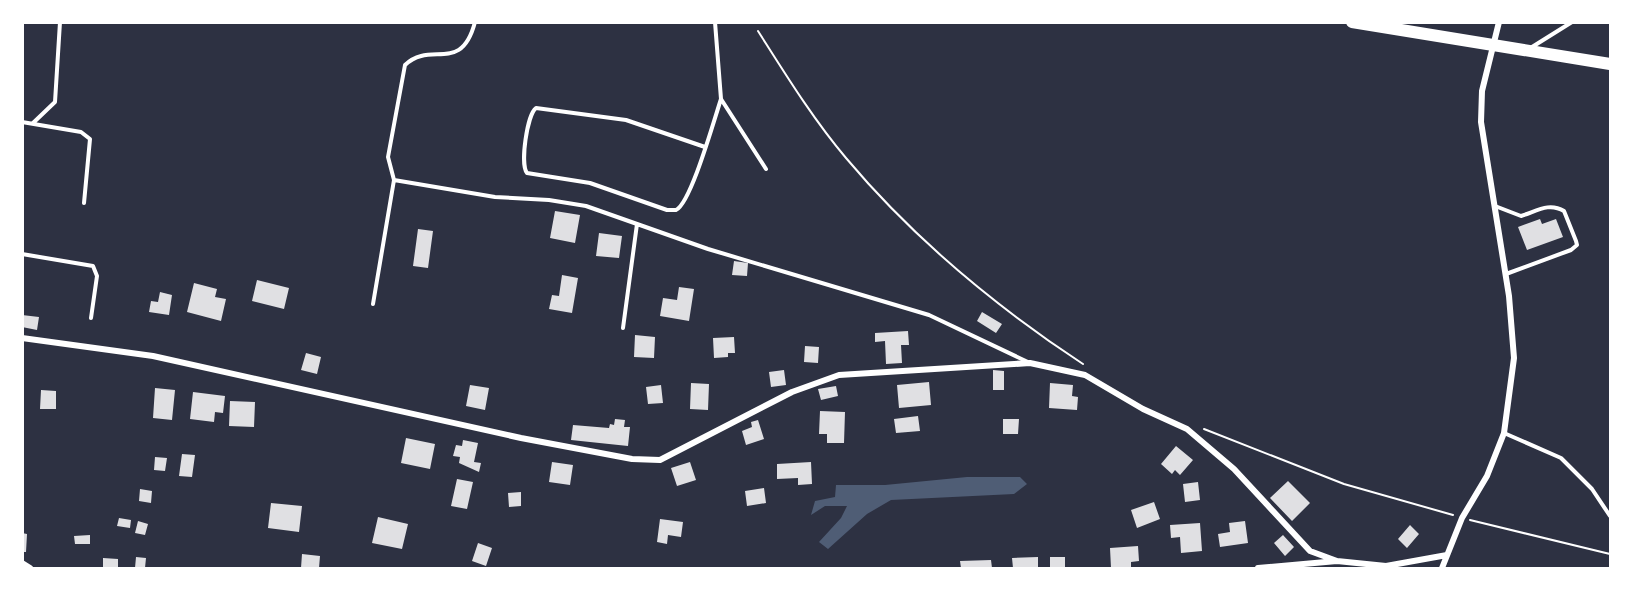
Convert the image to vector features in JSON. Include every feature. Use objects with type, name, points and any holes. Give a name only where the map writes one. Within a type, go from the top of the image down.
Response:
[{"type":"main road","points":[[1352,22],[1611,64]]},
{"type":"street","points":[[1442,568],[1462,518],[1487,476],[1504,432],[1514,358],[1506,274],[1481,122],[1482,91],[1499,22]]},
{"type":"street","points":[[22,338],[153,356],[521,438],[632,459],[660,460],[792,392],[839,375],[1030,363],[1085,375],[1143,409],[1187,429],[1234,469],[1310,551],[1337,561]]},
{"type":"street","points":[[1258,568],[1337,561],[1386,566],[1447,555]]},
{"type":"street","points":[[22,563],[30,568]]},
{"type":"lane","points":[[33,124],[55,102],[60,22]]},
{"type":"lane","points":[[373,304],[394,180],[388,157],[405,65],[417,58],[462,49],[469,42],[475,22]]},
{"type":"lane","points":[[705,147],[626,120],[536,108],[530,117],[523,163],[527,173],[590,183],[667,210],[676,210],[686,202],[705,147],[720,99],[715,22]]},
{"type":"lane","points":[[1526,51],[1572,22]]},
{"type":"lane","points":[[720,99],[766,170]]},
{"type":"lane","points":[[22,122],[81,132],[90,139],[84,203]]},
{"type":"lane","points":[[394,180],[495,197],[549,200],[586,206],[708,249],[929,315],[1030,363]]},
{"type":"lane","points":[[1495,206],[1521,216],[1548,207],[1556,207],[1564,212],[1577,245],[1571,250],[1506,274]]},
{"type":"lane","points":[[623,328],[637,224]]},
{"type":"lane","points":[[22,254],[93,266],[97,276],[91,318]]},
{"type":"lane","points":[[1504,432],[1560,458],[1592,489],[1611,516]]},
{"type":"path","points":[[758,32],[811,112],[847,159],[924,241],[982,292],[1085,365]]},
{"type":"path","points":[[1200,428],[1344,484],[1462,518],[1611,554]]},
{"type":"water","points":[[967,477],[1020,477],[1027,484],[1014,494],[891,500],[867,514],[828,549],[819,542],[841,518],[847,506],[825,506],[811,515],[815,501],[835,497],[836,485],[885,485]]},
{"type":"building","points":[[555,211],[580,215],[575,243],[550,238]]},
{"type":"building","points":[[1540,219],[1542,224],[1556,219],[1563,237],[1527,250],[1518,227]]},
{"type":"building","points":[[418,229],[433,231],[428,268],[413,266]]},
{"type":"building","points":[[599,233],[622,236],[619,258],[596,256]]},
{"type":"building","points":[[734,261],[748,263],[747,276],[732,275]]},
{"type":"building","points":[[562,275],[578,278],[572,313],[549,309],[552,295],[559,296]]},
{"type":"building","points":[[257,280],[289,288],[284,309],[252,301]]},
{"type":"building","points":[[194,283],[217,289],[215,297],[226,299],[221,321],[187,312]]},
{"type":"building","points":[[679,287],[694,289],[689,321],[660,316],[663,298],[677,300]]},
{"type":"building","points":[[160,292],[172,295],[169,315],[149,312],[151,301],[158,302]]},
{"type":"building","points":[[982,312],[1002,324],[996,333],[977,321]]},
{"type":"building","points":[[22,315],[39,317],[37,330],[22,327]]},
{"type":"building","points":[[908,331],[909,345],[901,345],[902,363],[886,364],[885,341],[875,342],[875,333]]},
{"type":"building","points":[[635,335],[655,337],[654,358],[634,357]]},
{"type":"building","points":[[734,337],[735,353],[728,353],[728,357],[714,358],[713,338]]},
{"type":"building","points":[[805,346],[819,347],[818,363],[804,362]]},
{"type":"building","points":[[306,353],[321,357],[317,374],[301,370]]},
{"type":"building","points":[[784,370],[786,385],[771,387],[769,372]]},
{"type":"building","points":[[993,370],[1004,371],[1004,390],[993,390]]},
{"type":"building","points":[[929,382],[931,405],[899,408],[897,385]]},
{"type":"building","points":[[691,383],[709,384],[708,410],[690,409]]},
{"type":"building","points":[[1050,383],[1073,385],[1072,396],[1078,397],[1077,410],[1049,408]]},
{"type":"building","points":[[470,385],[489,388],[485,410],[466,406]]},
{"type":"building","points":[[661,385],[663,403],[648,404],[646,387]]},
{"type":"building","points":[[836,386],[838,396],[821,400],[818,389]]},
{"type":"building","points":[[155,388],[175,390],[172,420],[153,418]]},
{"type":"building","points":[[41,390],[56,391],[56,409],[40,409]]},
{"type":"building","points":[[193,392],[225,396],[223,413],[215,412],[214,422],[190,419]]},
{"type":"building","points":[[230,401],[255,402],[254,427],[229,426]]},
{"type":"building","points":[[820,411],[845,412],[844,443],[827,443],[827,434],[819,434]]},
{"type":"building","points":[[918,416],[920,431],[896,433],[894,419]]},
{"type":"building","points":[[615,419],[625,420],[624,427],[630,427],[628,446],[571,440],[573,425],[609,428],[610,424],[614,425]]},
{"type":"building","points":[[1003,419],[1019,419],[1018,434],[1003,434]]},
{"type":"building","points":[[758,420],[764,439],[746,445],[742,431],[752,427],[751,422]]},
{"type":"building","points":[[406,438],[435,444],[430,469],[401,463]]},
{"type":"building","points":[[463,440],[478,443],[474,462],[481,463],[479,472],[459,463],[460,457],[453,456],[456,445],[462,446]]},
{"type":"building","points":[[1176,446],[1193,460],[1180,475],[1175,470],[1172,474],[1161,464]]},
{"type":"building","points":[[182,454],[195,455],[192,477],[179,476]]},
{"type":"building","points":[[155,457],[167,458],[165,471],[154,470]]},
{"type":"building","points":[[552,462],[573,465],[570,485],[549,482]]},
{"type":"building","points":[[690,462],[696,480],[677,486],[671,468]]},
{"type":"building","points":[[811,462],[812,484],[798,485],[798,478],[777,479],[777,464]]},
{"type":"building","points":[[457,479],[473,482],[467,509],[451,506]]},
{"type":"building","points":[[1288,481],[1310,503],[1292,521],[1270,498]]},
{"type":"building","points":[[1198,482],[1200,500],[1185,502],[1183,484]]},
{"type":"building","points":[[764,488],[766,503],[747,506],[745,491]]},
{"type":"building","points":[[140,489],[152,491],[151,503],[139,501]]},
{"type":"building","points":[[521,492],[521,506],[509,507],[508,493]]},
{"type":"building","points":[[1154,502],[1160,519],[1137,528],[1131,510]]},
{"type":"building","points":[[271,503],[302,506],[299,532],[268,528]]},
{"type":"building","points":[[378,517],[408,524],[402,549],[372,543]]},
{"type":"building","points":[[119,518],[131,520],[130,528],[117,526]]},
{"type":"building","points":[[660,519],[683,522],[681,537],[668,535],[667,544],[657,542]]},
{"type":"building","points":[[138,521],[148,524],[145,535],[135,533]]},
{"type":"building","points":[[1245,521],[1248,543],[1220,547],[1218,534],[1230,532],[1229,523]]},
{"type":"building","points":[[1200,523],[1202,551],[1181,553],[1180,537],[1171,538],[1170,525]]},
{"type":"building","points":[[1410,525],[1419,534],[1407,548],[1398,539]]},
{"type":"building","points":[[22,533],[27,534],[26,552],[22,552]]},
{"type":"building","points":[[90,535],[90,544],[75,544],[74,536]]},
{"type":"building","points":[[1283,535],[1294,547],[1285,556],[1274,543]]},
{"type":"building","points":[[478,543],[492,548],[486,566],[472,561]]},
{"type":"building","points":[[1138,546],[1139,561],[1131,562],[1131,568],[1111,568],[1110,548]]},
{"type":"building","points":[[302,554],[320,556],[319,568],[301,568]]},
{"type":"building","points":[[136,557],[146,558],[145,568],[135,568]]},
{"type":"building","points":[[1038,557],[1038,568],[1013,568],[1012,558]]},
{"type":"building","points":[[1050,557],[1065,557],[1065,568],[1050,568]]},
{"type":"building","points":[[103,558],[118,559],[118,568],[103,568]]},
{"type":"building","points":[[991,560],[992,568],[961,568],[960,561]]}]
